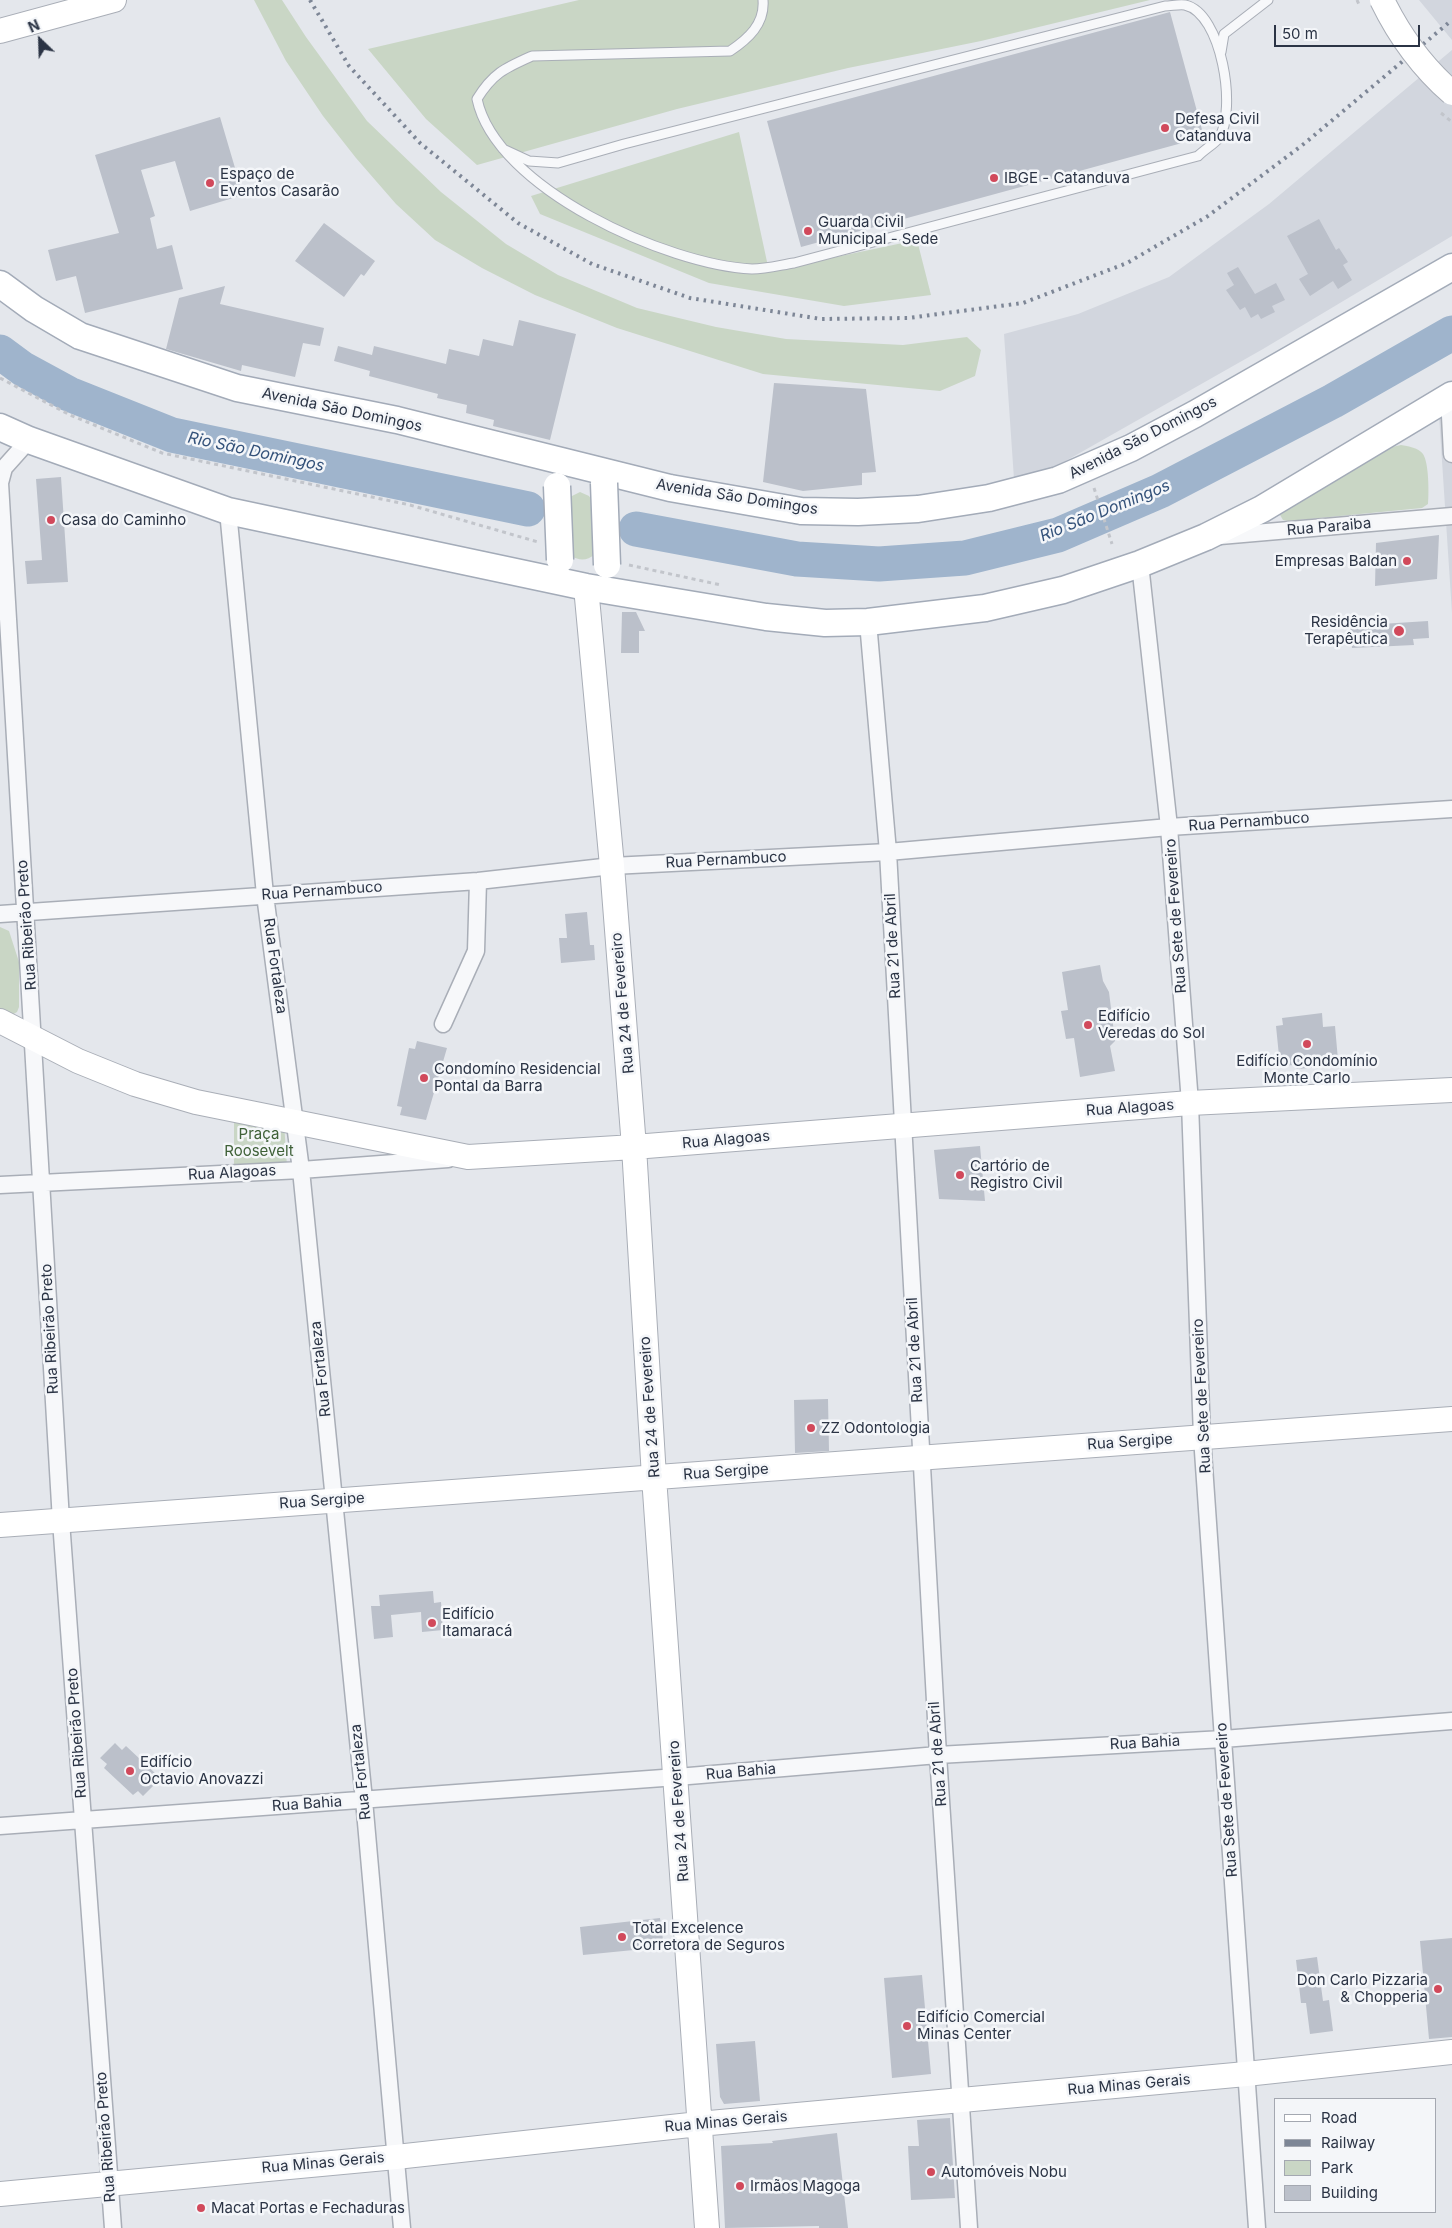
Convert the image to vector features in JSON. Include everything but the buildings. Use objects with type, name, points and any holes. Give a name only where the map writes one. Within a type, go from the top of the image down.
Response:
[{"type":"main road","name":"Avenida São Domingos","points":[[0,284],[34,309],[80,336],[237,388],[397,420],[558,459],[604,477],[801,510],[858,512],[918,509],[989,498],[1058,480],[1131,448],[1195,414],[1452,267]]},
{"type":"main road","points":[[0,427],[29,440],[228,511],[560,571],[766,617],[825,624],[868,622],[984,608],[1063,590],[1140,564],[1206,537],[1262,510],[1451,396]]},
{"type":"main road","points":[[558,459],[560,571]]},
{"type":"main road","points":[[600,581],[604,477]]},
{"type":"street","points":[[1382,0],[1394,24],[1415,54],[1452,93]]},
{"type":"street","points":[[0,31],[108,1]]},
{"type":"street","points":[[1451,396],[1452,454]]},
{"type":"street","name":"Rua Ribeirão Preto","points":[[29,440],[4,468],[0,483],[61,1521],[113,2228]]},
{"type":"street","name":"Rua Fortaleza","points":[[228,511],[265,895],[301,1170],[364,1800],[402,2228]]},
{"type":"street","name":"Rua Paraiba","points":[[1206,537],[1452,516]]},
{"type":"street","name":"Rua Sete de Fevereiro","points":[[1140,564],[1169,827],[1190,1103],[1202,1437],[1257,2228]]},
{"type":"street","name":"Rua 24 de Fevereiro","points":[[600,581],[612,866],[634,1147],[654,1477],[677,1777],[707,2228]]},
{"type":"street","name":"Rua 21 de Abril","points":[[868,622],[888,852],[938,1754],[970,2228]]},
{"type":"street","name":"Rua Pernambuco","points":[[0,914],[478,881],[612,866],[888,852],[1169,827],[1452,809]]},
{"type":"street","points":[[443,1024],[476,951],[478,881]]},
{"type":"street","points":[[0,1021],[78,1061],[135,1084],[196,1102],[468,1158]]},
{"type":"street","name":"Rua Alagoas","points":[[0,1185],[301,1170],[634,1147],[1190,1103],[1452,1090]]},
{"type":"street","name":"Rua Sergipe","points":[[0,1525],[1452,1419]]},
{"type":"street","name":"Rua Bahia","points":[[0,1826],[677,1777],[938,1754],[1223,1739],[1452,1721]]},
{"type":"street","name":"Rua Minas Gerais","points":[[0,2194],[396,2157],[699,2124],[1246,2074],[1452,2052]]},
{"type":"lane","points":[[503,149],[528,161],[558,163],[624,144],[1165,6],[1189,3],[1208,25],[1220,52],[1226,90],[1225,117],[1219,138],[1198,156],[786,264],[753,269],[712,263],[655,247],[608,225],[564,200],[530,176],[503,149],[480,114],[477,99],[488,80],[532,56],[730,50],[748,38],[760,22],[763,0]]},
{"type":"lane","points":[[1220,52],[1224,34],[1268,0]]},
{"type":"path","points":[[1094,487],[1112,544]]},
{"type":"shaded area","points":[[1419,0],[1452,0],[1452,40]]},
{"type":"shaded area","points":[[1452,50],[1452,236],[1263,349],[1055,467],[1014,479],[1004,334],[1078,314],[1169,277],[1269,204]]},
{"type":"shaded area","points":[[1452,393],[1452,613],[1438,400]]},
{"type":"green space","points":[[254,0],[282,0],[306,37],[367,121],[441,192],[506,244],[558,275],[637,308],[716,327],[786,339],[903,345],[967,337],[981,350],[975,376],[940,391],[763,374],[617,328],[535,295],[482,268],[435,240],[396,204],[356,158],[323,116],[286,61]]},
{"type":"green space","points":[[579,0],[1150,0],[981,41],[848,68],[677,109],[477,165],[426,119],[368,49]]},
{"type":"green space","points":[[739,132],[769,271],[917,240],[931,295],[844,306],[709,283],[540,214],[531,196]]},
{"type":"green space","points":[[1401,445],[1419,450],[1425,458],[1428,478],[1428,504],[1422,508],[1283,520],[1280,515],[1286,506],[1392,447]]},
{"type":"green space","points":[[580,492],[589,496],[593,502],[595,554],[583,560],[571,556],[570,497]]},
{"type":"green space","points":[[0,927],[9,931],[19,962],[19,1007],[17,1012],[12,1015],[0,1011]]},
{"type":"green space","name":"Praça Roosevelt","points":[[234,1114],[284,1123],[287,1166],[234,1169]]},
{"type":"waterway","name":"Rio São Domingos","points":[[636,529],[797,559],[879,564],[965,558],[1058,535],[1160,491],[1333,401],[1452,333]]},
{"type":"waterway","name":"Rio São Domingos","points":[[0,352],[23,369],[69,394],[172,435],[528,509]]},
{"type":"railway","points":[[310,0],[349,66],[420,143],[518,223],[592,264],[690,298],[821,319],[908,318],[1023,303],[1127,263],[1208,216],[1305,143],[1452,20]]},
{"type":"place","name":"Defesa Civil Catanduva","points":[[1165,128]]},
{"type":"place","name":"IBGE - Catanduva","points":[[994,178]]},
{"type":"place","name":"Espaço de Eventos Casarão","points":[[210,183]]},
{"type":"place","name":"Guarda Civil Municipal - Sede","points":[[808,231]]},
{"type":"place","name":"Casa do Caminho","points":[[51,520]]},
{"type":"place","name":"Empresas Baldan","points":[[1407,561]]},
{"type":"place","name":"Residência Terapêutica","points":[[1399,631]]},
{"type":"place","name":"Edifício Veredas do Sol","points":[[1088,1025]]},
{"type":"place","name":"Edifício Condomínio Monte Carlo","points":[[1307,1044]]},
{"type":"place","name":"Condomíno Residencial Pontal da Barra","points":[[424,1078]]},
{"type":"place","name":"Cartório de Registro Civil","points":[[960,1175]]},
{"type":"place","name":"ZZ Odontologia","points":[[811,1428]]},
{"type":"place","name":"Edifício Itamaracá","points":[[432,1623]]},
{"type":"place","name":"Edifício Octavio Anovazzi","points":[[130,1771]]},
{"type":"place","name":"Total Excelence Corretora de Seguros","points":[[622,1937]]},
{"type":"place","name":"Don Carlo Pizzaria & Chopperia","points":[[1438,1989]]},
{"type":"place","name":"Edifício Comercial Minas Center","points":[[907,2026]]},
{"type":"place","name":"Automóveis Nobu","points":[[931,2172]]},
{"type":"place","name":"Irmãos Magoga","points":[[740,2186]]},
{"type":"place","name":"Macat Portas e Fechaduras","points":[[201,2208]]}]
